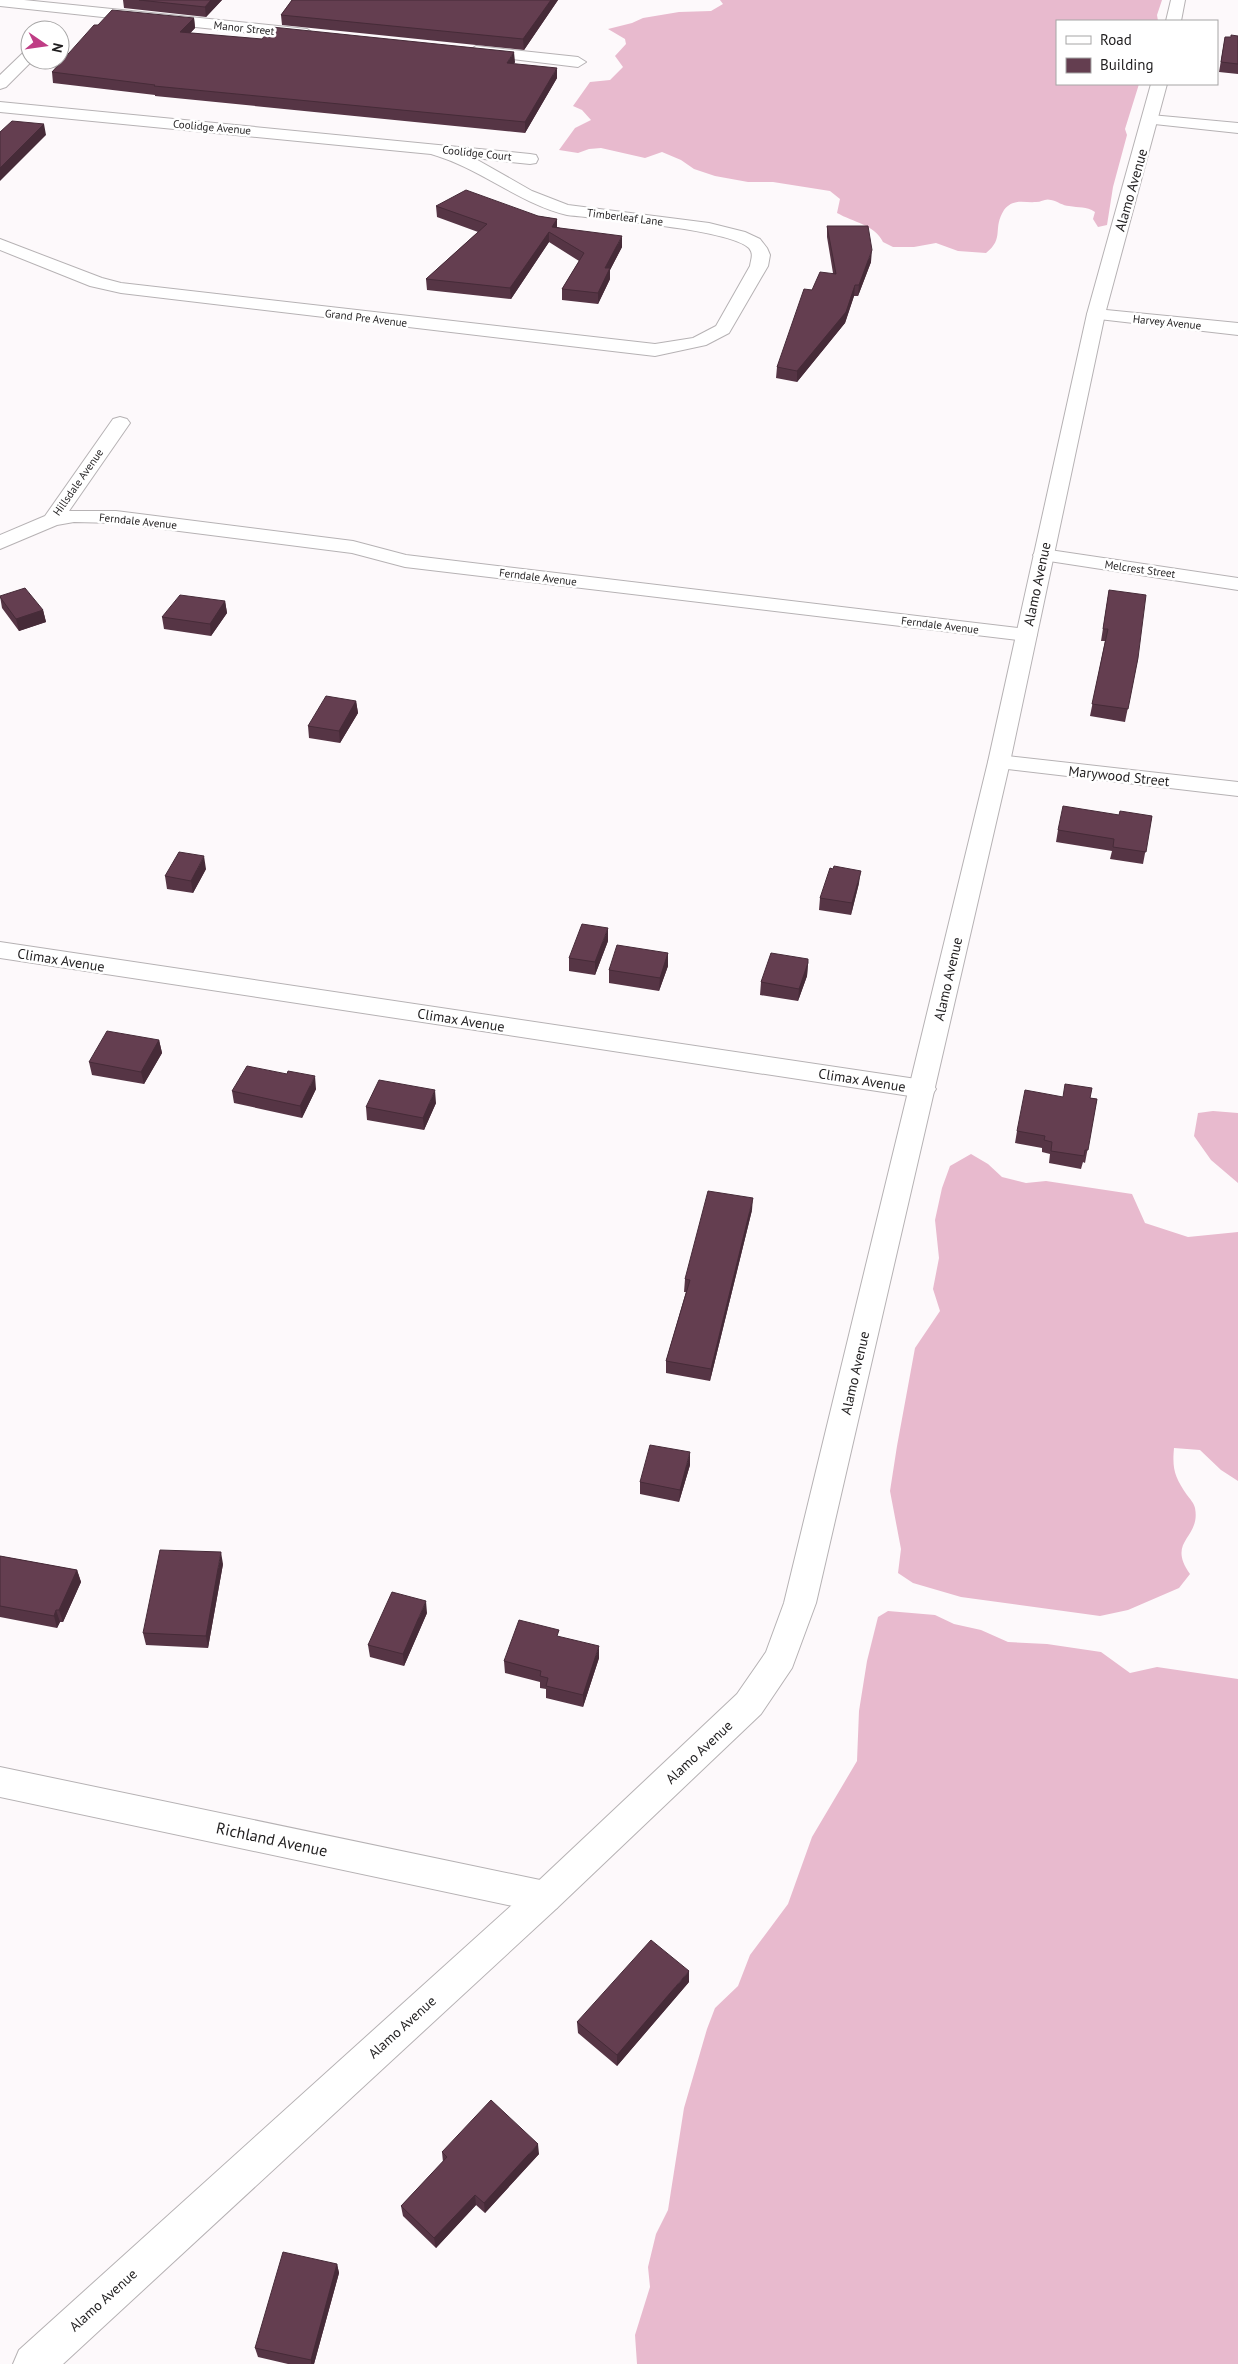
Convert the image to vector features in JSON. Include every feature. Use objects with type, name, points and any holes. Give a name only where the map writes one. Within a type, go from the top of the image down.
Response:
[{"type":"street","points":[[1174,20],[1178,0]]},
{"type":"street","name":"Manor Street","points":[[0,2],[78,5],[320,36]]},
{"type":"street","points":[[63,20],[78,5]]},
{"type":"street","points":[[458,49],[578,62]]},
{"type":"street","points":[[0,84],[20,64]]},
{"type":"street","name":"Alamo Avenue","points":[[33,2364],[545,1897],[749,1704],[780,1658],[800,1603],[1000,762],[1096,314],[1159,85]]},
{"type":"street","name":"Coolidge Avenue","points":[[0,107],[424,147]]},
{"type":"street","points":[[1150,120],[1238,128]]},
{"type":"street","name":"Coolidge Court","points":[[424,147],[530,158]]},
{"type":"street","name":"Timberleaf Lane","points":[[424,147],[461,159],[545,205],[567,210],[709,228],[732,233],[748,240],[758,246],[762,255],[759,266],[730,318]]},
{"type":"street","name":"Grand Pre Avenue","points":[[0,244],[96,282],[121,288],[638,349],[656,350],[693,344],[716,334],[723,329],[730,318]]},
{"type":"street","name":"Harvey Avenue","points":[[1096,314],[1238,329]]},
{"type":"street","name":"Hillsdale Avenue","points":[[0,542],[52,520],[120,423]]},
{"type":"street","name":"Ferndale Avenue","points":[[52,520],[74,516],[116,517],[353,547],[405,561],[1026,635]]},
{"type":"street","name":"Melcrest Street","points":[[1043,555],[1238,584]]},
{"type":"street","name":"Marywood Street","points":[[1000,762],[1238,789]]},
{"type":"street","name":"Climax Avenue","points":[[0,950],[922,1089]]},
{"type":"street","name":"Richland Avenue","points":[[0,1782],[545,1897]]},
{"type":"shaded area","points":[[720,0],[1162,0],[1157,15],[1158,20],[1056,20],[1056,85],[1139,85],[1125,129],[1127,135],[1113,187],[1107,225],[1098,227],[1093,219],[1095,212],[1085,208],[1067,206],[1049,200],[1015,202],[1004,210],[995,243],[986,253],[958,251],[936,243],[914,247],[893,247],[883,242],[869,228],[837,213],[840,199],[830,191],[773,182],[748,182],[715,176],[694,169],[681,160],[662,152],[645,158],[601,148],[589,149],[578,153],[559,150],[575,128],[591,120],[582,110],[573,106],[590,82],[610,80],[623,67],[615,56],[626,44],[625,39],[608,29],[643,18],[679,12],[711,11],[723,4]]},
{"type":"shaded area","points":[[1213,1111],[1238,1113],[1238,1183],[1211,1160],[1194,1136],[1198,1113]]},
{"type":"shaded area","points":[[971,1154],[988,1164],[1002,1177],[1026,1183],[1046,1181],[1132,1194],[1145,1223],[1188,1237],[1238,1232],[1238,1481],[1221,1470],[1200,1450],[1174,1448],[1175,1473],[1195,1508],[1196,1518],[1183,1546],[1182,1554],[1190,1574],[1179,1588],[1128,1610],[1100,1616],[961,1597],[913,1583],[898,1573],[901,1549],[890,1491],[915,1348],[940,1311],[933,1289],[939,1258],[935,1220],[942,1188],[950,1166]]},
{"type":"shaded area","points":[[888,1611],[935,1615],[954,1624],[981,1630],[1008,1642],[1047,1644],[1101,1652],[1130,1673],[1157,1667],[1238,1679],[1238,2364],[637,2364],[635,2335],[650,2287],[648,2267],[656,2234],[668,2210],[684,2108],[707,2029],[715,2008],[738,1986],[750,1955],[788,1904],[812,1837],[857,1761],[859,1711],[867,1661],[878,1617]]},
{"type":"building","points":[[139,0],[211,0],[205,7]]},
{"type":"building","points":[[292,0],[551,0],[523,39],[281,15]]},
{"type":"building","points":[[112,10],[194,18],[180,32],[262,39],[272,27],[514,52],[507,63],[557,68],[525,122],[154,86],[52,72],[54,70],[70,70],[70,52],[94,25],[98,25]]},
{"type":"building","points":[[1231,35],[1238,36],[1238,64],[1221,62],[1225,37],[1231,37]]},
{"type":"building","points":[[12,121],[44,124],[0,168],[0,132]]},
{"type":"building","points":[[466,190],[538,216],[557,219],[552,227],[622,236],[605,268],[610,268],[598,293],[562,289],[584,253],[549,232],[510,288],[426,279],[487,224],[436,206]]},
{"type":"building","points":[[827,226],[868,226],[872,250],[859,285],[855,285],[846,312],[797,371],[777,367],[804,289],[812,290],[820,272],[836,274]]},
{"type":"building","points":[[25,588],[43,610],[16,619],[0,596]]},
{"type":"building","points":[[1109,590],[1146,595],[1138,658],[1128,709],[1092,704],[1108,629],[1103,629]]},
{"type":"building","points":[[180,595],[225,601],[210,624],[162,617]]},
{"type":"building","points":[[326,696],[356,701],[339,731],[308,726]]},
{"type":"building","points":[[1063,806],[1119,815],[1120,811],[1152,816],[1146,852],[1113,847],[1114,839],[1058,830]]},
{"type":"building","points":[[179,852],[204,856],[191,881],[165,876]]},
{"type":"building","points":[[834,866],[861,871],[852,903],[820,898],[830,868],[833,869]]},
{"type":"building","points":[[582,924],[608,928],[595,962],[569,958]]},
{"type":"building","points":[[617,945],[668,953],[660,978],[609,970]]},
{"type":"building","points":[[771,953],[808,959],[799,989],[761,982]]},
{"type":"building","points":[[107,1031],[159,1040],[141,1072],[89,1062]]},
{"type":"building","points":[[247,1066],[287,1074],[288,1071],[315,1076],[300,1106],[232,1091]]},
{"type":"building","points":[[379,1080],[435,1090],[423,1118],[366,1107]]},
{"type":"building","points":[[1065,1084],[1092,1088],[1090,1098],[1097,1099],[1088,1150],[1085,1150],[1084,1156],[1051,1151],[1052,1142],[1044,1140],[1045,1136],[1017,1131],[1025,1090],[1063,1097]]},
{"type":"building","points":[[708,1191],[753,1198],[711,1369],[666,1361],[690,1280],[685,1279]]},
{"type":"building","points":[[650,1445],[690,1452],[680,1490],[640,1482]]},
{"type":"building","points":[[160,1550],[221,1552],[206,1636],[143,1633]]},
{"type":"building","points":[[0,1556],[77,1570],[59,1610],[56,1610],[54,1616],[0,1606]]},
{"type":"building","points":[[392,1592],[426,1601],[403,1654],[368,1645]]},
{"type":"building","points":[[519,1620],[559,1630],[557,1636],[599,1646],[583,1695],[546,1686],[548,1678],[540,1676],[541,1671],[504,1661]]},
{"type":"building","points":[[651,1940],[689,1971],[617,2055],[577,2022]]},
{"type":"building","points":[[491,2100],[538,2144],[484,2203],[475,2195],[434,2238],[401,2206],[447,2157],[442,2152]]},
{"type":"building","points":[[283,2252],[337,2264],[311,2360],[255,2348]]}]
